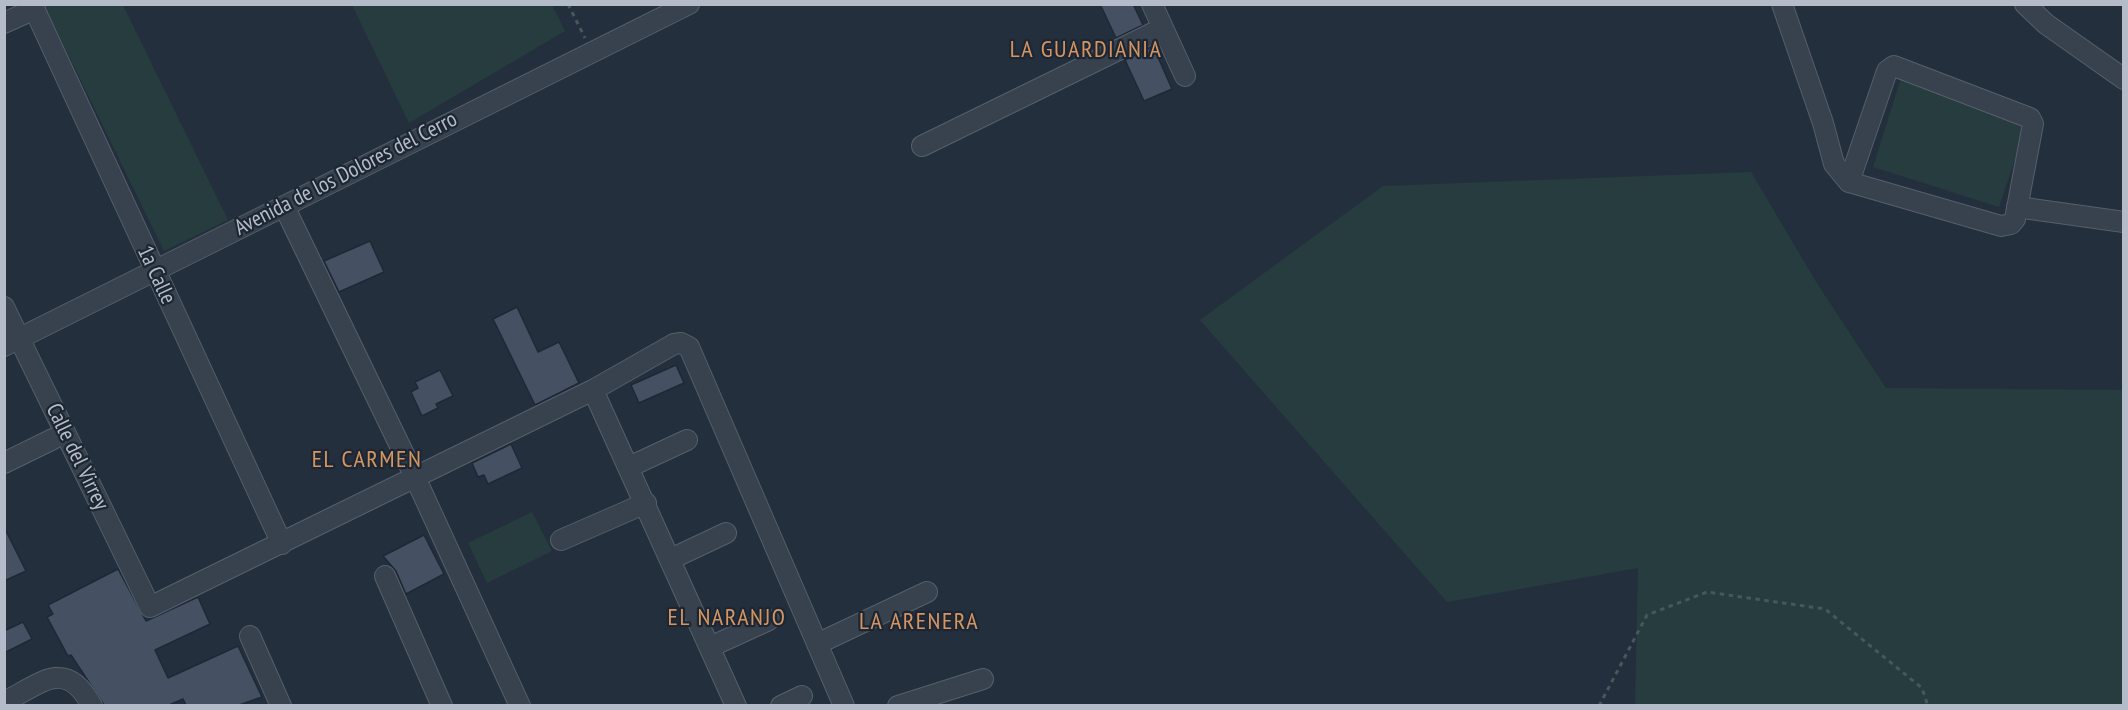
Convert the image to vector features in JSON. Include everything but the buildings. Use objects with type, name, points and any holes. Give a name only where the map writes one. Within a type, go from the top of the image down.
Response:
[{"type":"street","name":"Avenida de los Dolores del Cerro","points":[[12,342],[592,52],[666,10],[688,4]]},
{"type":"street","points":[[1152,4],[1185,76]]},
{"type":"street","points":[[1782,4],[1824,123],[1834,164],[1849,182],[2001,226],[2011,224],[2015,219],[2033,129],[2030,118],[1894,66],[1887,71],[1849,182]]},
{"type":"street","points":[[2025,4],[2046,24],[2124,79]]},
{"type":"street","points":[[4,23],[34,7]]},
{"type":"street","name":"1a Calle","points":[[34,7],[282,544]]},
{"type":"street","points":[[922,146],[1163,28]]},
{"type":"street","points":[[284,206],[415,477],[520,705]]},
{"type":"street","points":[[2017,207],[2124,222]]},
{"type":"street","name":"Calle del Virrey","points":[[4,307],[12,342],[150,607],[282,544]]},
{"type":"street","points":[[282,544],[593,390],[674,344],[681,343],[689,347],[844,705]]},
{"type":"street","points":[[593,390],[736,705]]},
{"type":"street","points":[[4,463],[54,439]]},
{"type":"street","points":[[629,467],[687,440]]},
{"type":"street","points":[[561,540],[646,503]]},
{"type":"street","points":[[671,559],[726,533]]},
{"type":"street","points":[[385,576],[442,705]]},
{"type":"street","points":[[817,644],[927,592]]},
{"type":"street","points":[[710,647],[769,620]]},
{"type":"street","points":[[250,636],[281,705]]},
{"type":"street","points":[[7,696],[62,677],[79,685],[92,705]]},
{"type":"street","points":[[898,705],[983,679]]},
{"type":"street","points":[[781,705],[802,696]]},
{"type":"path","points":[[568,4],[592,52]]},
{"type":"path","points":[[1599,705],[1647,615],[1707,592],[1825,609],[1922,687],[1928,705]]},
{"type":"green space","points":[[44,5],[123,5],[228,220],[164,251]]},
{"type":"green space","points":[[352,5],[552,5],[565,31],[409,123]]},
{"type":"green space","points":[[1901,78],[2028,122],[1999,207],[1873,167]]},
{"type":"green space","points":[[1751,172],[1818,285],[1886,388],[2123,390],[2123,705],[1635,705],[1638,568],[1447,602],[1200,320],[1383,186]]},
{"type":"green space","points":[[532,512],[552,551],[487,583],[468,543]]},
{"type":"district","name":"LA GUARDIANIA","points":[[1086,50]]},
{"type":"district","name":"EL CARMEN","points":[[367,460]]},
{"type":"district","name":"EL NARANJO","points":[[727,618]]},
{"type":"district","name":"LA ARENERA","points":[[919,622]]}]
